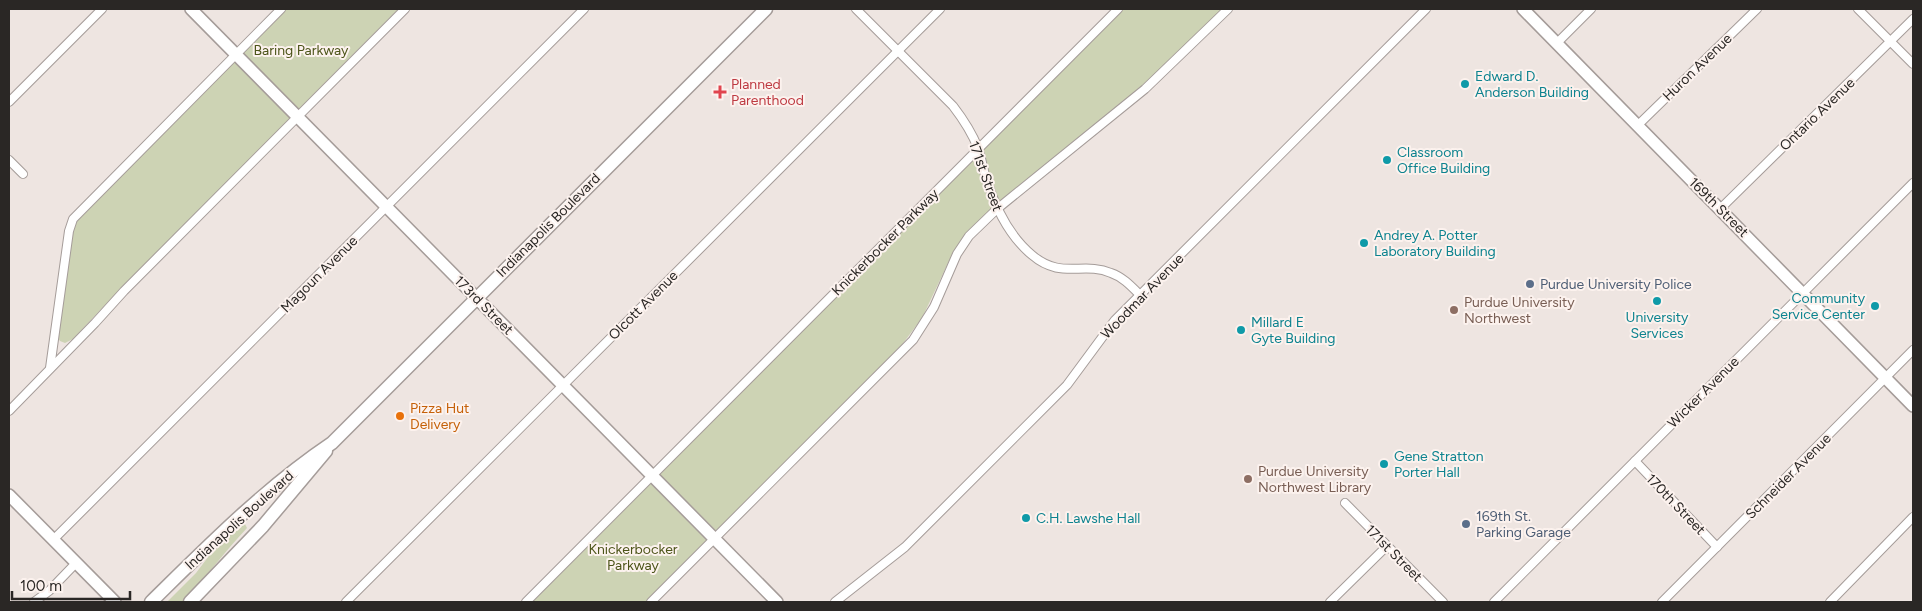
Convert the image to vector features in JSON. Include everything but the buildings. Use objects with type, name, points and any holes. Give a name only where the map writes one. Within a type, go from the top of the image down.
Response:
[{"type":"main road","name":"Indianapolis Boulevard","points":[[190,602],[263,526],[332,443],[766,9]]},
{"type":"main road","name":"Indianapolis Boulevard","points":[[151,602],[247,510],[279,482],[332,443]]},
{"type":"main road","points":[[279,482],[291,494]]},
{"type":"main road","points":[[247,510],[263,526]]},
{"type":"street","points":[[9,102],[102,9]]},
{"type":"street","name":"173rd Street","points":[[191,9],[776,602]]},
{"type":"street","points":[[50,368],[69,231],[73,219],[281,9]]},
{"type":"street","points":[[9,411],[124,290],[405,9]]},
{"type":"street","name":"Magoun Avenue","points":[[53,540],[584,9]]},
{"type":"street","name":"171st Street","points":[[856,9],[953,106],[965,122],[978,149],[986,181],[997,209],[1013,236],[1033,256],[1056,269],[1095,268],[1112,273],[1125,281],[1141,296]]},
{"type":"street","name":"Olcott Avenue","points":[[346,602],[940,9]]},
{"type":"street","name":"Knickerbocker Parkway","points":[[526,602],[1118,9]]},
{"type":"street","points":[[652,602],[913,340],[934,306],[957,254],[969,236],[997,209],[1145,89],[1228,9]]},
{"type":"street","name":"Woodmar Avenue","points":[[835,602],[905,547],[1067,385],[1105,332],[1426,9]]},
{"type":"street","name":"169th Street","points":[[1523,9],[1913,406]]},
{"type":"street","points":[[1557,43],[1591,9]]},
{"type":"street","name":"Huron Avenue","points":[[1638,125],[1756,9]]},
{"type":"street","points":[[1858,9],[1913,64]]},
{"type":"street","name":"Ontario Avenue","points":[[1720,209],[1913,19]]},
{"type":"street","points":[[9,160],[23,174]]},
{"type":"street","name":"Wicker Avenue","points":[[1494,602],[1913,183]]},
{"type":"street","name":"Schneider Avenue","points":[[1662,602],[1913,350]]},
{"type":"street","name":"170th Street","points":[[1635,461],[1717,547]]},
{"type":"street","points":[[9,495],[114,602]]},
{"type":"street","name":"171st Street","points":[[1345,504],[1443,602]]},
{"type":"street","points":[[1830,602],[1913,518]]},
{"type":"street","points":[[1330,602],[1386,546]]},
{"type":"street","points":[[34,602],[49,591],[76,563]]},
{"type":"green space","name":"Baring Parkway","points":[[285,9],[400,9],[123,286],[73,339],[65,343],[60,341],[58,338],[71,234],[77,218]]},
{"type":"green space","name":"Knickerbocker Parkway","points":[[1124,9],[1223,9],[1131,101],[983,216],[963,238],[949,261],[922,318],[895,354],[646,602],[529,602]]},
{"type":"green space","points":[[242,523],[247,528],[182,602],[167,602],[196,573],[218,544]]},
{"type":"place","name":"Edward D. Anderson Building","points":[[1465,84]]},
{"type":"place","name":"Planned Parenthood","points":[[720,92]]},
{"type":"place","name":"Classroom Office Building","points":[[1387,160]]},
{"type":"place","name":"Andrey A. Potter Laboratory Building","points":[[1364,243]]},
{"type":"place","name":"Purdue University Police","points":[[1530,284]]},
{"type":"place","name":"University Services","points":[[1657,301]]},
{"type":"place","name":"Community Service Center","points":[[1875,306]]},
{"type":"place","name":"Purdue University Northwest","points":[[1454,310]]},
{"type":"place","name":"Millard E Gyte Building","points":[[1241,330]]},
{"type":"place","name":"Pizza Hut Delivery","points":[[400,416]]},
{"type":"place","name":"Gene Stratton Porter Hall","points":[[1384,464]]},
{"type":"place","name":"Purdue University Northwest Library","points":[[1248,479]]},
{"type":"place","name":"C.H. Lawshe Hall","points":[[1026,518]]},
{"type":"place","name":"169th St. Parking Garage","points":[[1466,524]]}]
